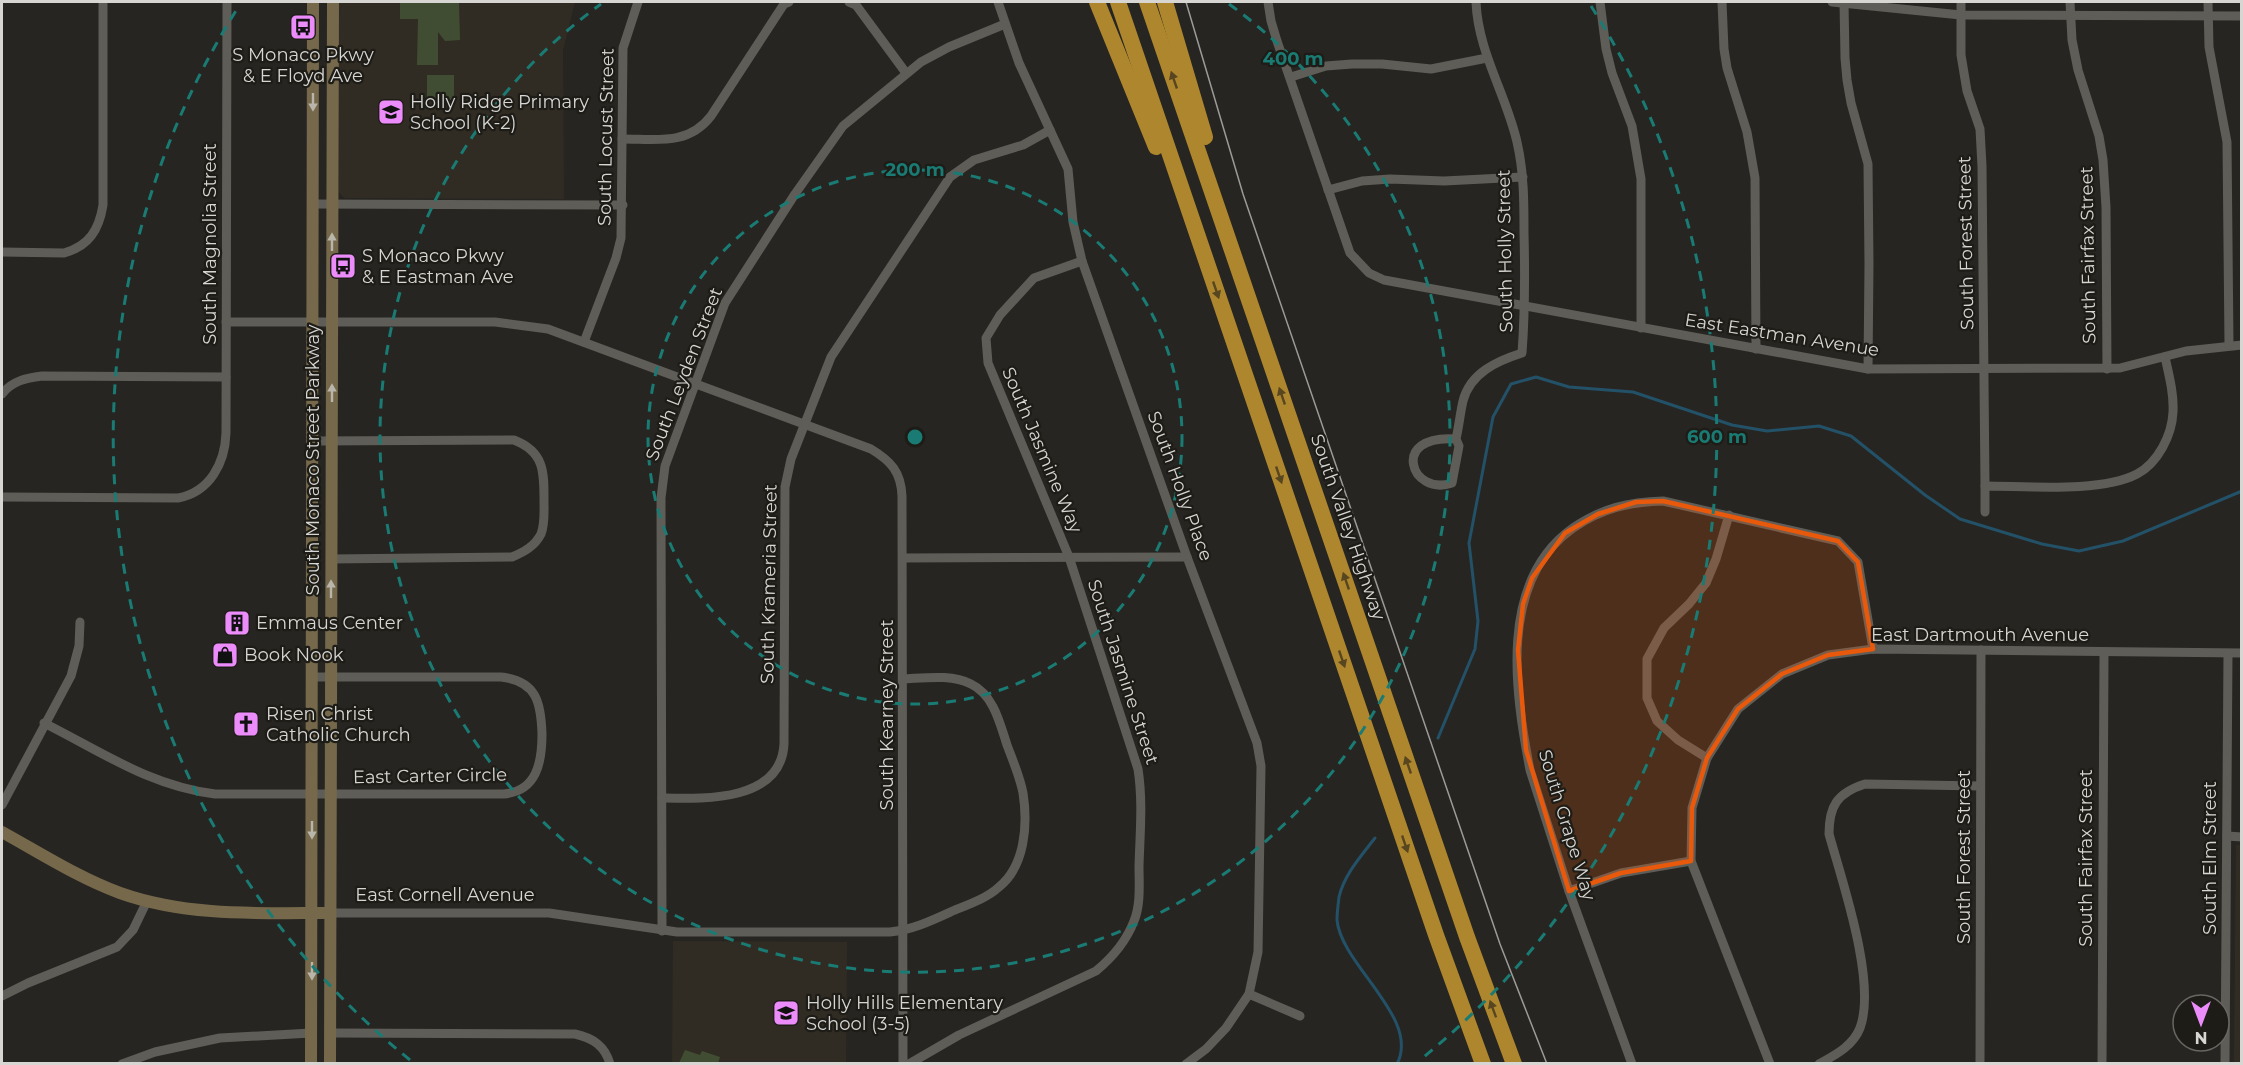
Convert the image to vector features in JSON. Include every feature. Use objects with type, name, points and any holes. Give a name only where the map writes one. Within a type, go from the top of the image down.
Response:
[{"type":"highway","points":[[1097,2],[1152,138],[1197,235]]},
{"type":"highway","points":[[1118,2],[1436,935],[1483,1064]]},
{"type":"highway","name":"South Valley Highway","points":[[1147,2],[1467,937],[1514,1064]]},
{"type":"highway","points":[[1165,2],[1268,353]]},
{"type":"main road","name":"South Monaco Street Parkway","points":[[311,1064],[313,2]]},
{"type":"main road","name":"South Monaco Street Parkway","points":[[330,1064],[333,2]]},
{"type":"main road","name":"East Cornell Avenue","points":[[2,832],[97,883],[147,901],[207,912],[330,913]]},
{"type":"street","points":[[2,252],[64,253],[74,250],[90,239],[101,220],[104,2]]},
{"type":"street","name":"South Magnolia Street","points":[[2,497],[166,499],[194,493],[208,483],[217,470],[225,448],[227,2]]},
{"type":"street","name":"South Locust Street","points":[[584,342],[616,258],[621,238],[623,48],[638,2]]},
{"type":"street","points":[[622,139],[681,138],[699,129],[711,116],[784,4],[789,2]]},
{"type":"street","points":[[849,2],[856,5],[906,73]]},
{"type":"street","name":"South Holly Place","points":[[998,2],[1019,63],[1068,169],[1073,222],[1082,261],[1187,557],[1257,743],[1261,766],[1258,952],[1249,994],[1226,1028],[1197,1057],[1186,1064]]},
{"type":"street","points":[[1268,2],[1271,21],[1328,190],[1371,180],[1444,181],[1523,177]]},
{"type":"street","name":"South Holly Street","points":[[1456,439],[1440,438],[1422,444],[1416,450],[1413,459],[1414,470],[1419,477],[1437,485],[1452,483],[1459,446],[1456,439],[1462,402],[1473,380],[1485,368],[1522,353],[1525,306],[1523,177],[1511,117],[1487,58],[1476,2]]},
{"type":"street","points":[[1600,2],[1606,49],[1612,73],[1632,126],[1639,157],[1641,328]]},
{"type":"street","points":[[1722,2],[1727,68],[1747,132],[1755,178],[1756,349]]},
{"type":"street","points":[[1832,2],[1961,15],[2241,16]]},
{"type":"street","points":[[1844,2],[1847,80],[1868,164],[1868,369]]},
{"type":"street","name":"South Forest Street","points":[[1961,2],[1963,64],[1967,91],[1980,129],[1985,513]]},
{"type":"street","name":"South Fairfax Street","points":[[2070,2],[2078,70],[2100,136],[2103,160],[2106,207],[2107,369]]},
{"type":"street","points":[[2208,2],[2212,68],[2223,110],[2228,142],[2229,345]]},
{"type":"street","name":"South Leyden Street","points":[[662,931],[661,498],[664,466],[694,383],[725,303],[795,194],[843,126],[906,73],[948,47],[1005,24]]},
{"type":"street","points":[[1291,77],[1326,66],[1382,64],[1431,69],[1487,58]]},
{"type":"street","name":"South Krameria Street","points":[[662,798],[702,799],[727,796],[765,781],[772,776],[782,762],[784,744],[785,487],[790,459],[831,357],[950,177],[974,160],[1023,145],[1050,130]]},
{"type":"street","name":"East Eastman Avenue","points":[[1328,190],[1350,253],[1369,273],[1384,280],[1868,369],[2107,369],[2120,368],[2186,351],[2241,345]]},
{"type":"street","points":[[313,204],[622,204]]},
{"type":"street","name":"South Jasmine Way","points":[[1069,557],[988,363],[986,338],[1000,315],[1034,278],[1082,261]]},
{"type":"street","points":[[226,322],[513,323],[548,329],[805,424]]},
{"type":"street","points":[[1985,486],[2085,485],[2112,482],[2138,474],[2156,458],[2169,434],[2173,412],[2172,392],[2165,357]]},
{"type":"street","points":[[2,394],[14,382],[42,376],[226,377]]},
{"type":"street","name":"South Kearney Street","points":[[805,424],[871,449],[883,456],[901,481],[903,1064]]},
{"type":"street","points":[[313,441],[514,440],[533,451],[541,464],[544,477],[543,526],[535,543],[521,554],[512,557],[331,559]]},
{"type":"street","name":"South Grape Way","points":[[1632,1064],[1569,891],[1537,793],[1526,750],[1519,688],[1518,650],[1521,611],[1540,563],[1565,533],[1598,514],[1636,501],[1664,501],[1838,541],[1858,562],[1873,649]]},
{"type":"street","points":[[1707,758],[1678,740],[1657,721],[1647,698],[1647,659],[1664,628],[1706,583],[1729,515]]},
{"type":"street","name":"South Jasmine Street","points":[[909,1064],[959,1035],[1096,971],[1112,958],[1126,940],[1135,918],[1138,898],[1141,790],[1138,769],[1069,557]]},
{"type":"street","points":[[903,558],[1187,557]]},
{"type":"street","points":[[2,805],[71,676],[79,646],[80,622]]},
{"type":"street","name":"East Dartmouth Avenue","points":[[1691,861],[1692,808],[1707,758],[1738,708],[1782,674],[1828,656],[1873,649],[2241,653]]},
{"type":"street","name":"South Forest Street","points":[[1980,1064],[1982,650]]},
{"type":"street","name":"South Fairfax Street","points":[[2102,1064],[2104,652]]},
{"type":"street","name":"South Elm Street","points":[[2225,1064],[2228,654]]},
{"type":"street","name":"East Carter Circle","points":[[44,723],[125,766],[171,786],[215,794],[510,794],[525,787],[536,774],[542,753],[541,710],[529,688],[511,678],[313,677]]},
{"type":"street","points":[[903,678],[951,678],[971,684],[985,695],[996,712],[1020,783],[1024,802],[1022,847],[1014,869],[1007,880],[987,896],[904,931]]},
{"type":"street","points":[[1819,1064],[1851,1043],[1860,1028],[1863,1008],[1864,985],[1858,942],[1829,834],[1829,817],[1835,802],[1849,789],[1865,784],[1980,786]]},
{"type":"street","points":[[2227,836],[2241,837]]},
{"type":"street","points":[[1569,891],[1622,873],[1691,861],[1770,1064]]},
{"type":"street","points":[[2,996],[46,975],[117,947],[133,930],[147,901]]},
{"type":"street","name":"East Cornell Avenue","points":[[330,913],[549,913],[576,915],[662,931],[904,931]]},
{"type":"street","points":[[1249,994],[1300,1016]]},
{"type":"street","points":[[122,1064],[155,1052],[220,1038],[311,1033]]},
{"type":"street","points":[[331,1033],[565,1033],[585,1036],[599,1045],[605,1051],[610,1064]]},
{"type":"highlighted area","points":[[1663,501],[1838,541],[1858,562],[1873,649],[1828,655],[1782,674],[1738,709],[1707,758],[1692,808],[1691,861],[1621,873],[1569,891],[1526,750],[1518,650],[1523,604],[1532,578],[1565,533],[1598,514],[1636,502]]},
{"type":"shaded area","points":[[339,2],[575,2],[563,50],[564,199],[345,198],[342,196],[339,192]]},
{"type":"shaded area","points":[[2236,845],[2242,845],[2241,1064],[2234,1063]]},
{"type":"shaded area","points":[[673,941],[847,942],[846,1063],[672,1064]]},
{"type":"green space","points":[[400,2],[459,2],[460,40],[445,41],[438,32],[438,65],[417,65],[418,19],[400,19]]},
{"type":"green space","points":[[427,75],[454,75],[454,100],[427,100]]},
{"type":"green space","points":[[685,1050],[700,1055],[702,1051],[720,1057],[718,1063],[679,1063]]},
{"type":"waterway","points":[[1438,738],[1475,649],[1478,621],[1469,543],[1493,417],[1511,384],[1536,377],[1569,387],[1633,392],[1732,425],[1767,431],[1819,426],[1851,436],[1925,495],[1960,519],[2042,544],[2079,551],[2123,541],[2242,491]]},
{"type":"waterway","points":[[1375,838],[1354,866],[1341,889],[1337,920],[1351,955],[1390,1010],[1398,1028],[1401,1046],[1397,1064]]},
{"type":"tram line","points":[[1186,2],[1243,194],[1500,944],[1547,1064]]},
{"type":"place","name":"S Monaco Pkwy & E Floyd Ave","points":[[303,27]]},
{"type":"place","name":"Holly Ridge Primary School (K-2)","points":[[391,112]]},
{"type":"place","name":"S Monaco Pkwy & E Eastman Ave","points":[[343,266]]},
{"type":"place","name":"Emmaus Center","points":[[237,623]]},
{"type":"place","name":"Book Nook","points":[[225,655]]},
{"type":"place","name":"Risen Christ Catholic Church","points":[[246,724]]},
{"type":"place","name":"Holly Hills Elementary School (3-5)","points":[[786,1013]]}]
